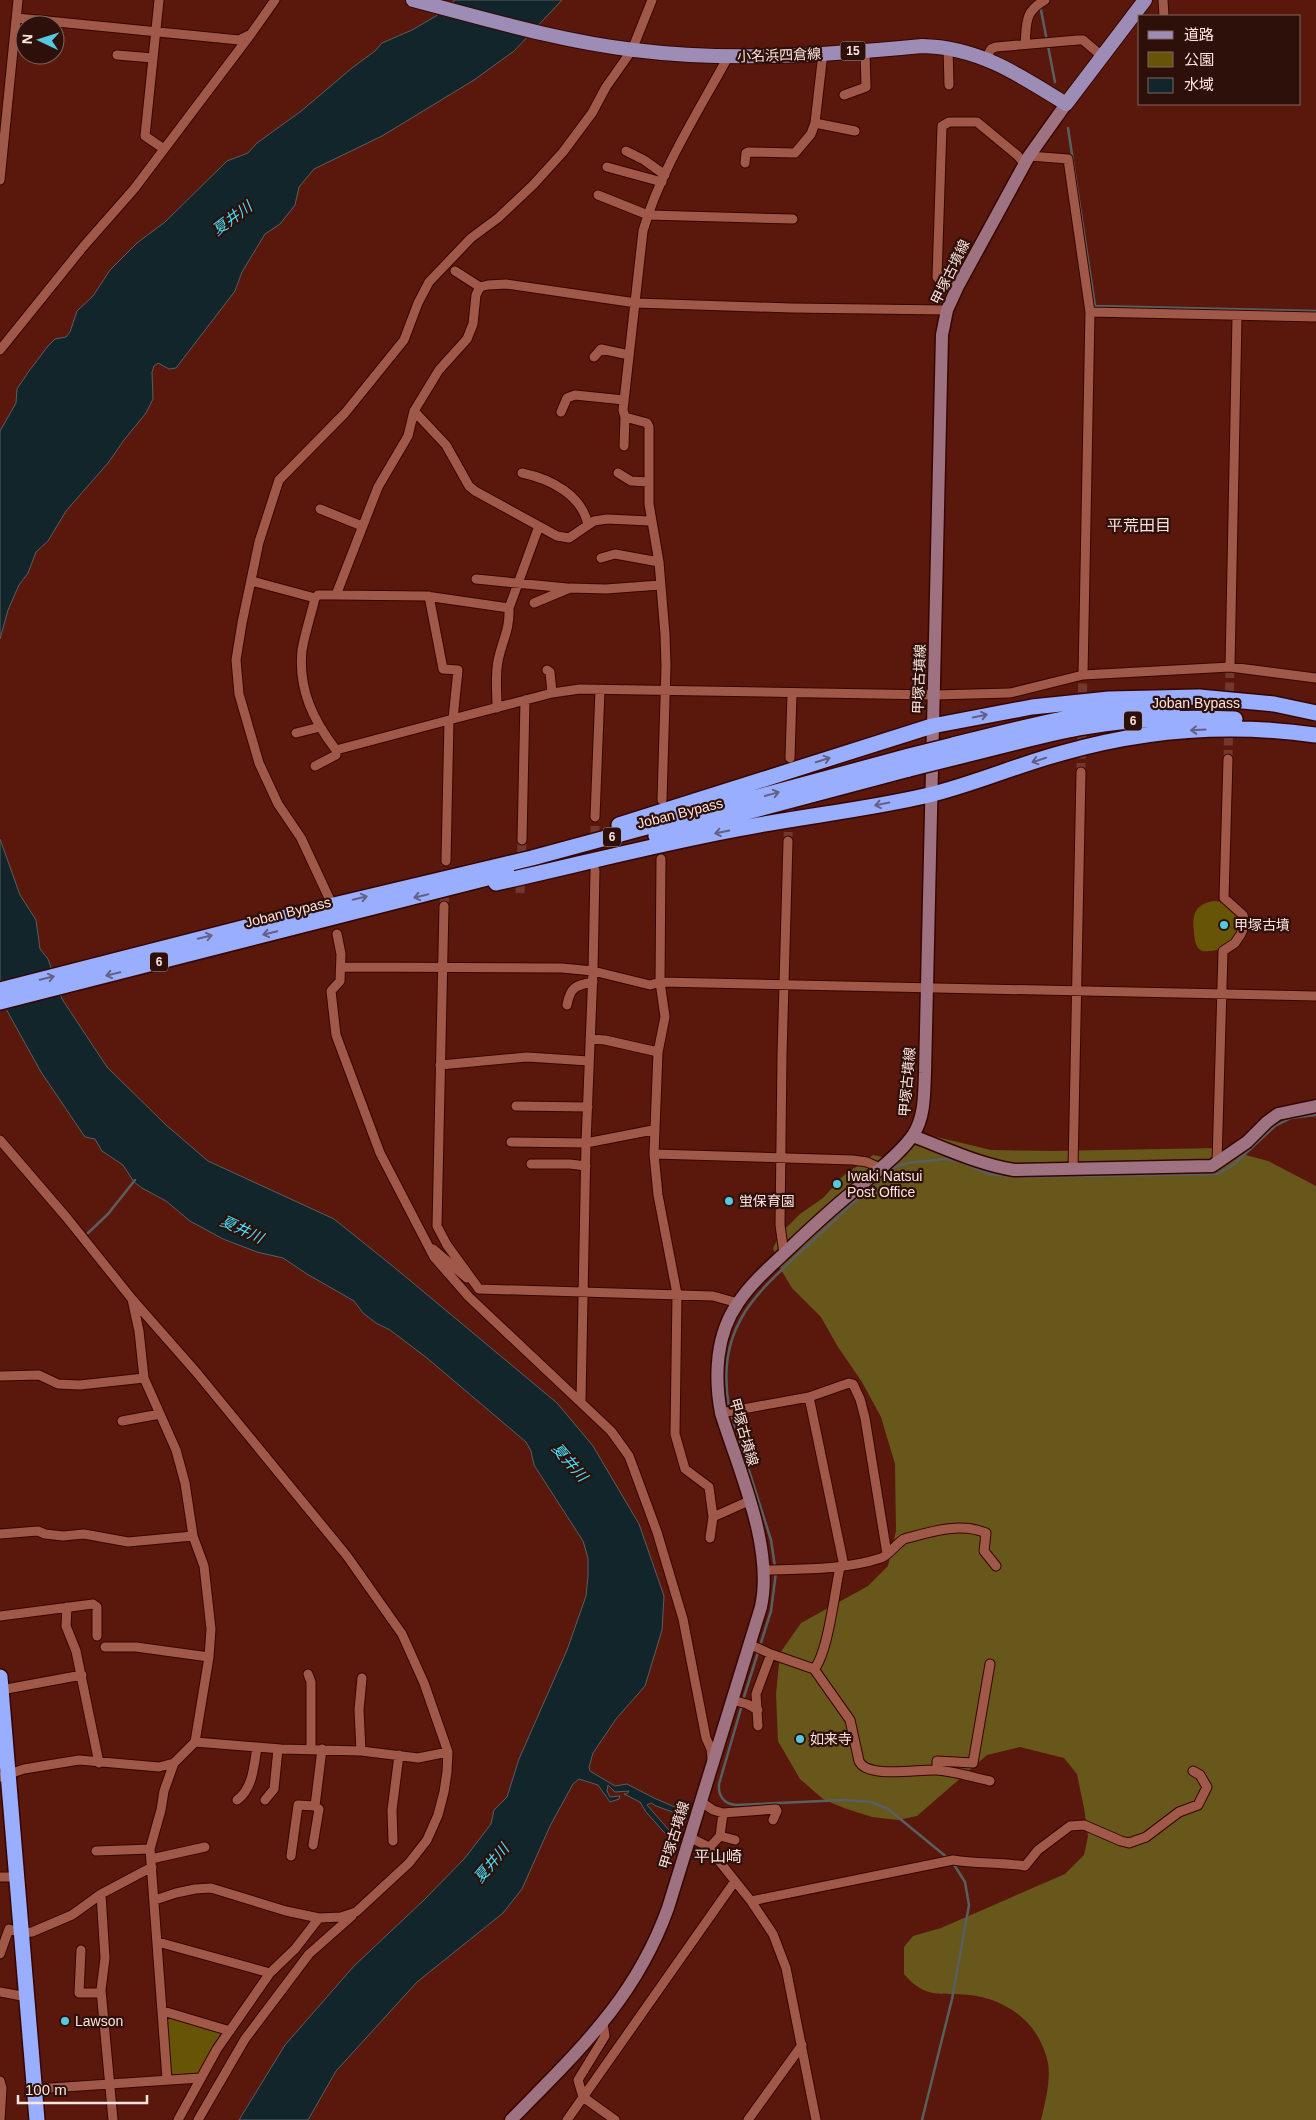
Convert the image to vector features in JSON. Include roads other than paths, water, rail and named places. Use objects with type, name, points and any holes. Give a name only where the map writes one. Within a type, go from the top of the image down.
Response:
[{"type":"highway","points":[[510,862],[703,798],[932,726],[995,713],[1044,705],[1150,696],[1199,697],[1274,704],[1316,713]]},
{"type":"highway","name":"Joban Bypass","points":[[953,752],[1023,727],[1148,707],[1231,709],[1316,719]]},
{"type":"highway","name":"Joban Bypass","points":[[0,1002],[510,862],[953,752],[1080,728],[1147,719],[1267,720],[1316,729]]},
{"type":"highway","points":[[446,890],[477,887],[631,850],[704,835],[931,795],[1060,753],[1114,740],[1165,732],[1229,728],[1285,731],[1316,735]]},
{"type":"highway","name":"Joban Bypass","points":[[0,990],[315,916],[446,890],[909,763]]},
{"type":"highway","points":[[1,1683],[4,1775],[16,1877],[10,1929],[27,1998],[38,2120]]},
{"type":"main road","name":"小名浜四倉線","points":[[413,0],[556,37],[628,49],[728,57],[922,46],[948,47],[986,58],[1033,83],[1066,104]]},
{"type":"main road","points":[[1066,104],[1104,57],[1145,0]]},
{"type":"main road","name":"甲塚古墳線","points":[[511,2120],[604,2023],[628,1990],[650,1953],[668,1908],[712,1764],[739,1702],[764,1594],[772,1570],[760,1540],[727,1411],[718,1390],[718,1363],[723,1336],[738,1303],[756,1280],[913,1136],[922,1114],[925,1073],[942,345],[947,310],[958,286],[1027,160],[1066,104]]},
{"type":"main road","points":[[913,1136],[994,1167],[1014,1170],[1212,1166],[1247,1142],[1278,1114],[1316,1106]]},
{"type":"street","points":[[17,15],[18,0]]},
{"type":"street","points":[[159,0],[145,136],[164,149]]},
{"type":"street","points":[[0,350],[83,247],[134,189],[251,34],[274,0]]},
{"type":"street","points":[[329,898],[301,838],[278,804],[259,763],[238,694],[236,660],[242,623],[259,542],[279,480],[345,413],[404,340],[418,303],[429,282],[472,238],[498,218],[533,185],[563,152],[592,113],[628,49],[652,0]]},
{"type":"street","points":[[1025,44],[1028,15],[1034,6],[1045,0]]},
{"type":"street","points":[[1163,0],[1164,15]]},
{"type":"street","points":[[65,23],[239,40],[251,34]]},
{"type":"street","points":[[0,180],[4,106],[15,32]]},
{"type":"street","points":[[986,58],[991,49],[996,47],[1083,40],[1104,57]]},
{"type":"street","points":[[948,47],[949,85]]},
{"type":"street","points":[[844,95],[866,87],[865,50]]},
{"type":"street","points":[[745,163],[748,152],[795,153],[811,134],[815,124],[822,53]]},
{"type":"street","points":[[117,55],[153,58]]},
{"type":"street","points":[[624,446],[625,417],[623,410],[643,231],[664,178],[728,57]]},
{"type":"street","points":[[958,286],[941,282],[937,277],[942,126],[949,122],[977,122],[1017,155],[1027,160],[1068,159],[1090,312],[1083,675]]},
{"type":"street","points":[[815,124],[855,131]]},
{"type":"street","points":[[626,151],[644,160],[664,178]]},
{"type":"street","points":[[607,168],[664,178]]},
{"type":"street","points":[[598,195],[648,215],[793,218]]},
{"type":"street","points":[[455,271],[480,287],[506,284],[636,303],[791,308],[947,310]]},
{"type":"street","points":[[336,595],[378,487],[408,436],[414,411],[439,370],[467,339],[473,324],[476,295],[480,287]]},
{"type":"street","points":[[1090,312],[1237,317],[1316,317]]},
{"type":"street","points":[[1230,668],[1237,317]]},
{"type":"street","points":[[594,357],[601,349],[629,355]]},
{"type":"street","points":[[561,412],[567,398],[575,395],[624,400]]},
{"type":"street","points":[[414,411],[446,445],[469,486],[557,536],[569,538],[594,521],[607,519],[650,521]]},
{"type":"street","points":[[625,417],[647,423],[649,427],[650,521],[658,562],[665,634],[662,800]]},
{"type":"street","points":[[522,473],[543,478],[572,496],[586,515],[588,525]]},
{"type":"street","points":[[618,473],[631,481],[649,482]]},
{"type":"street","points":[[320,509],[362,526]]},
{"type":"street","points":[[497,708],[498,662],[509,628],[509,608],[539,526]]},
{"type":"street","points":[[601,558],[615,554],[658,562]]},
{"type":"street","points":[[476,579],[570,588],[606,589],[660,585]]},
{"type":"street","points":[[252,581],[315,598]]},
{"type":"street","points":[[534,603],[570,588]]},
{"type":"street","points":[[509,608],[429,596],[318,595],[315,598],[302,651],[304,694],[320,726],[336,750],[570,689],[934,695],[1010,693],[1083,675],[1230,668],[1316,678]]},
{"type":"street","points":[[429,596],[443,669],[458,670],[451,720],[446,861]]},
{"type":"street","points":[[547,670],[550,672],[552,693]]},
{"type":"street","points":[[596,817],[600,690]]},
{"type":"street","points":[[790,758],[792,694]]},
{"type":"street","points":[[522,840],[525,700]]},
{"type":"street","points":[[296,733],[320,726]]},
{"type":"street","points":[[315,766],[336,755]]},
{"type":"street","points":[[1217,1163],[1223,951],[1235,943],[1245,924],[1243,915],[1224,898],[1228,760]]},
{"type":"street","points":[[1073,1169],[1075,992],[1081,772]]},
{"type":"street","points":[[784,1254],[780,1225],[782,1055],[788,841]]},
{"type":"street","points":[[661,859],[660,982],[665,1017],[658,1052],[654,1154],[658,1194],[677,1294],[675,1434],[685,1469],[709,1487],[713,1517],[710,1538]]},
{"type":"street","points":[[581,1401],[586,1143],[593,982],[595,870]]},
{"type":"street","points":[[444,906],[437,1226],[447,1245],[477,1286],[479,1306]]},
{"type":"street","points":[[337,934],[341,954],[340,982],[331,991],[336,1035],[380,1153],[434,1257],[479,1306],[581,1401],[611,1432],[629,1456],[658,1532],[683,1619],[706,1738],[711,1749],[712,1764]]},
{"type":"street","points":[[341,967],[444,969],[509,966],[593,971],[650,985],[660,982],[926,986],[1075,992],[1316,996]]},
{"type":"street","points":[[567,1005],[571,990],[593,982]]},
{"type":"street","points":[[590,1039],[605,1040],[658,1052]]},
{"type":"street","points":[[440,1065],[527,1057],[589,1061]]},
{"type":"street","points":[[516,1106],[588,1107]]},
{"type":"street","points":[[511,1142],[586,1143],[654,1130]]},
{"type":"street","points":[[0,1140],[67,1218],[132,1299],[197,1373],[347,1556],[402,1634],[433,1707],[448,1752],[444,1792],[438,1815],[427,1840],[409,1863],[309,1954],[246,2040],[198,2120]]},
{"type":"street","points":[[654,1154],[853,1160],[867,1162],[880,1168]]},
{"type":"street","points":[[531,1164],[586,1166]]},
{"type":"street","points":[[427,1244],[477,1286],[713,1296],[738,1303]]},
{"type":"street","points":[[132,1299],[140,1331],[144,1378],[178,1458],[185,1483],[192,1536],[204,1566],[210,1629],[209,1656],[195,1742],[174,1763],[164,1792],[150,1849],[167,2080]]},
{"type":"street","points":[[0,1376],[39,1375],[58,1384],[80,1385],[144,1378]]},
{"type":"street","points":[[727,1411],[809,1397],[849,1383],[856,1389],[865,1418],[887,1554]]},
{"type":"street","points":[[809,1397],[842,1566],[825,1642],[819,1664],[814,1669]]},
{"type":"street","points":[[122,1421],[160,1414]]},
{"type":"street","points":[[713,1517],[749,1501]]},
{"type":"street","points":[[772,1570],[842,1566],[884,1558],[900,1542],[946,1529],[979,1530],[986,1533],[984,1550],[996,1566]]},
{"type":"street","points":[[0,1534],[38,1531],[45,1534],[63,1536],[84,1534],[128,1542],[192,1536]]},
{"type":"street","points":[[0,1616],[93,1604],[97,1607],[97,1636]]},
{"type":"street","points":[[67,1607],[66,1626],[82,1675],[99,1763]]},
{"type":"street","points":[[752,1645],[814,1669],[850,1720],[861,1766],[866,1770],[880,1772],[937,1770],[990,1781]]},
{"type":"street","points":[[104,1647],[136,1647],[209,1656]]},
{"type":"street","points":[[758,1726],[756,1700],[758,1685],[768,1652]]},
{"type":"street","points":[[937,1770],[938,1761],[973,1764],[990,1664]]},
{"type":"street","points":[[308,1674],[310,1682],[312,1749]]},
{"type":"street","points":[[1,1683],[82,1675]]},
{"type":"street","points":[[360,1751],[359,1710],[362,1678]]},
{"type":"street","points":[[739,1702],[758,1710]]},
{"type":"street","points":[[195,1742],[278,1749],[360,1751],[418,1758],[448,1752]]},
{"type":"street","points":[[237,1800],[245,1793],[252,1775],[257,1747]]},
{"type":"street","points":[[265,1800],[274,1789],[278,1749]]},
{"type":"street","points":[[315,1806],[322,1749]]},
{"type":"street","points":[[393,1841],[392,1810],[399,1755]]},
{"type":"street","points":[[4,1775],[79,1760],[159,1768],[174,1763]]},
{"type":"street","points":[[751,1901],[951,1860],[971,1863],[1013,1863],[1025,1866],[1038,1850],[1051,1839],[1075,1825],[1088,1826],[1124,1842],[1135,1842],[1146,1837],[1179,1812],[1198,1805],[1207,1786],[1200,1775],[1193,1771]]},
{"type":"street","points":[[700,1801],[713,1810],[723,1813],[776,1809],[773,1820]]},
{"type":"street","points":[[291,1856],[298,1805],[315,1806],[319,1809],[313,1845]]},
{"type":"street","points":[[709,1848],[720,1836],[723,1813]]},
{"type":"street","points":[[720,1836],[735,1840]]},
{"type":"street","points":[[689,1837],[709,1848],[751,1901],[773,1934],[782,1954],[816,2120]]},
{"type":"street","points":[[0,1954],[10,1929],[32,1932],[72,1915],[101,1894],[152,1863],[205,1847]]},
{"type":"street","points":[[96,1851],[150,1849]]},
{"type":"street","points":[[0,1877],[16,1877]]},
{"type":"street","points":[[567,2120],[735,1881]]},
{"type":"street","points":[[155,1900],[176,1893],[211,1888],[286,1911],[319,1918],[341,1917],[356,1912]]},
{"type":"street","points":[[101,1894],[105,1958],[101,1993],[113,2120]]},
{"type":"street","points":[[178,2120],[200,2078],[270,1973],[295,1949],[319,1918]]},
{"type":"street","points":[[158,1942],[270,1973]]},
{"type":"street","points":[[81,1950],[79,1994],[101,1993]]},
{"type":"street","points":[[0,1992],[27,1998]]},
{"type":"street","points":[[163,2011],[230,2031]]},
{"type":"street","points":[[604,2023],[604,2036],[579,2077],[579,2084],[583,2097],[615,2120]]},
{"type":"street","points":[[748,2120],[802,2045]]},
{"type":"street","points":[[35,2089],[200,2078]]},
{"type":"street","points":[[0,2081],[2,2088],[0,2120]]},
{"type":"water","name":"夏井川","points":[[455,0],[562,0],[514,51],[474,80],[382,136],[314,169],[299,187],[295,205],[280,224],[265,234],[242,272],[235,291],[176,368],[169,369],[158,363],[154,366],[152,372],[153,399],[146,413],[108,463],[66,511],[48,541],[36,552],[28,573],[19,585],[8,610],[0,639],[0,431],[16,403],[17,389],[29,371],[55,339],[66,337],[70,332],[77,311],[93,296],[110,270],[137,243],[165,222],[227,161],[248,153],[257,143],[300,112],[375,51],[382,43],[412,30],[436,16]]},
{"type":"water","name":"夏井川","points":[[0,839],[20,895],[36,920],[40,949],[48,959],[62,999],[107,1067],[166,1125],[208,1161],[334,1219],[557,1403],[593,1446],[639,1524],[664,1596],[662,1630],[645,1686],[616,1719],[593,1753],[589,1767],[590,1771],[615,1786],[627,1784],[684,1811],[684,1816],[651,1803],[647,1805],[676,1838],[671,1840],[646,1812],[640,1802],[624,1794],[627,1794],[629,1791],[615,1792],[608,1785],[607,1791],[610,1797],[620,1796],[619,1799],[610,1802],[598,1785],[579,1779],[573,1784],[550,1826],[522,1889],[503,1913],[417,1982],[336,2071],[308,2120],[239,2120],[285,2045],[354,1966],[424,1900],[465,1858],[491,1824],[494,1810],[507,1797],[519,1759],[567,1650],[586,1596],[588,1558],[583,1541],[534,1465],[531,1451],[526,1442],[427,1358],[390,1330],[376,1323],[363,1313],[354,1301],[283,1258],[257,1252],[223,1239],[190,1221],[166,1201],[134,1182],[123,1165],[102,1151],[95,1139],[85,1137],[41,1072],[0,998]]},
{"type":"waterway","points":[[1040,5],[1055,82]]},
{"type":"waterway","points":[[1068,128],[1095,306],[1316,311]]},
{"type":"waterway","points":[[729,1408],[726,1380],[728,1356],[733,1335],[742,1316],[769,1282],[889,1169],[907,1163],[946,1159],[959,1161],[989,1174],[1018,1177],[1218,1174],[1233,1165],[1275,1126],[1291,1118],[1316,1115]]},
{"type":"waterway","points":[[88,1233],[108,1214],[135,1180]]},
{"type":"waterway","points":[[731,1414],[771,1540],[775,1567]]},
{"type":"waterway","points":[[743,1700],[771,1611],[776,1572]]},
{"type":"waterway","points":[[742,1705],[719,1784],[719,1792],[725,1801],[736,1805],[844,1800],[871,1802],[888,1809],[949,1859]]},
{"type":"waterway","points":[[922,2120],[952,1999],[969,1905],[965,1882],[953,1863]]},
{"type":"tunnel","points":[[1228,759],[1230,667]]},
{"type":"tunnel","points":[[1082,706],[1083,675]]},
{"type":"tunnel","points":[[1081,772],[1082,724]]},
{"type":"tunnel","points":[[788,841],[789,799]]},
{"type":"tunnel","points":[[595,817],[595,862]]},
{"type":"tunnel","points":[[520,893],[522,840]]},
{"type":"tunnel","points":[[444,906],[446,861]]},
{"type":"place","name":"甲塚古墳","points":[[1224,925]]},
{"type":"place","name":"Iwaki Natsui Post Office","points":[[837,1184]]},
{"type":"place","name":"蛍保育園","points":[[729,1201]]},
{"type":"place","name":"如来寺","points":[[800,1739]]},
{"type":"place","name":"Lawson","points":[[65,2021]]},
{"type":"district","name":"平荒田目","points":[[1139,525]]},
{"type":"district","name":"平山崎","points":[[718,1856]]}]
